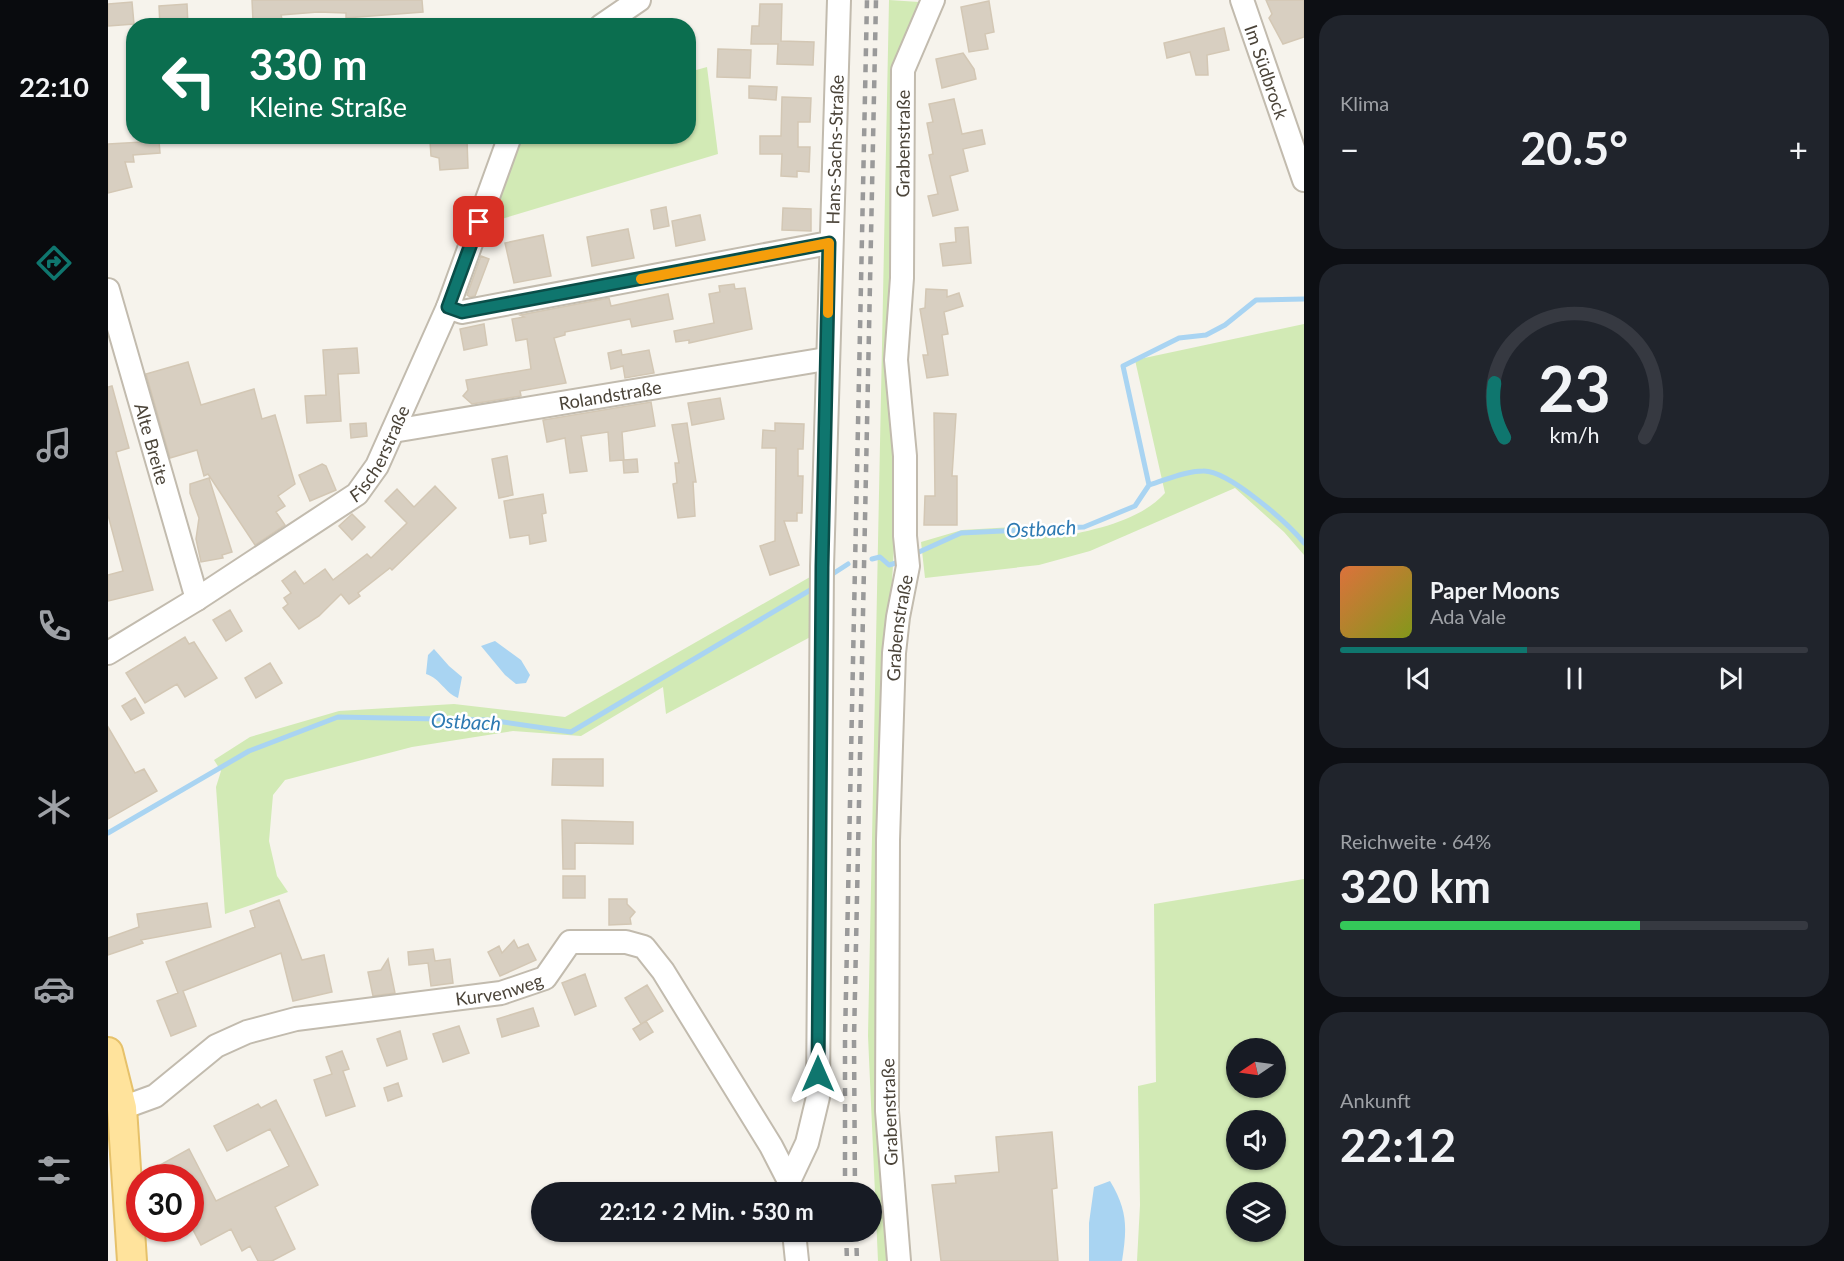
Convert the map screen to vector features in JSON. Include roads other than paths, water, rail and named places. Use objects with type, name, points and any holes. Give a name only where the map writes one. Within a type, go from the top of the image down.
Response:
[{"type":"main road","points":[[108,1052],[122,1108],[132,1261]]},
{"type":"street","points":[[612,18],[638,0]]},
{"type":"street","name":"Hans-Sachs-Straße","points":[[791,1182],[807,1143],[818,1097],[821,578],[829,243],[838,0]]},
{"type":"street","name":"Grabenstraße","points":[[899,1261],[887,1111],[888,840],[894,653],[908,566],[905,456],[896,360],[902,278],[903,69],[933,0]]},
{"type":"street","name":"Im Südbrock","points":[[1242,0],[1304,180]]},
{"type":"street","name":"Fischerstraße","points":[[108,653],[197,599],[357,494],[377,466],[448,307],[507,144]]},
{"type":"street","points":[[448,307],[462,312],[829,243]]},
{"type":"street","name":"Alte Breite","points":[[108,290],[197,599]]},
{"type":"street","name":"Rolandstraße","points":[[393,431],[826,359]]},
{"type":"street","name":"Kurvenweg","points":[[122,1108],[155,1096],[216,1046],[247,1032],[296,1019],[501,993],[545,978],[570,942],[626,942],[644,947],[663,971],[771,1146],[787,1182]]},
{"type":"street","points":[[771,1146],[790,1148],[807,1143]]},
{"type":"street","points":[[795,1242],[797,1261]]},
{"type":"water","points":[[495,641],[521,660],[530,675],[526,683],[516,684],[505,675],[481,646]]},
{"type":"water","points":[[434,649],[462,677],[458,698],[426,674],[428,655]]},
{"type":"water","points":[[1110,1181],[1125,1220],[1122,1261],[1089,1261],[1089,1223],[1094,1187]]},
{"type":"waterway","points":[[1149,485],[1123,366],[1179,338],[1206,335],[1225,325],[1256,300],[1304,299]]},
{"type":"waterway","name":"Ostbach","points":[[919,552],[961,533],[1084,527],[1135,506],[1149,485],[1196,471],[1214,473],[1242,488],[1272,511],[1304,543]]},
{"type":"waterway","name":"Ostbach","points":[[872,559],[880,557],[889,565],[896,563]]},
{"type":"waterway","name":"Ostbach","points":[[831,575],[848,564]]},
{"type":"waterway","name":"Ostbach","points":[[108,833],[249,751],[338,717],[490,720],[571,732],[812,589]]},
{"type":"railway","points":[[845,1182],[845,1039],[867,0]]},
{"type":"railway","points":[[855,1182],[854,1039],[876,0]]},
{"type":"railway","points":[[846,1242],[847,1261]]},
{"type":"railway","points":[[856,1242],[857,1261]]}]
